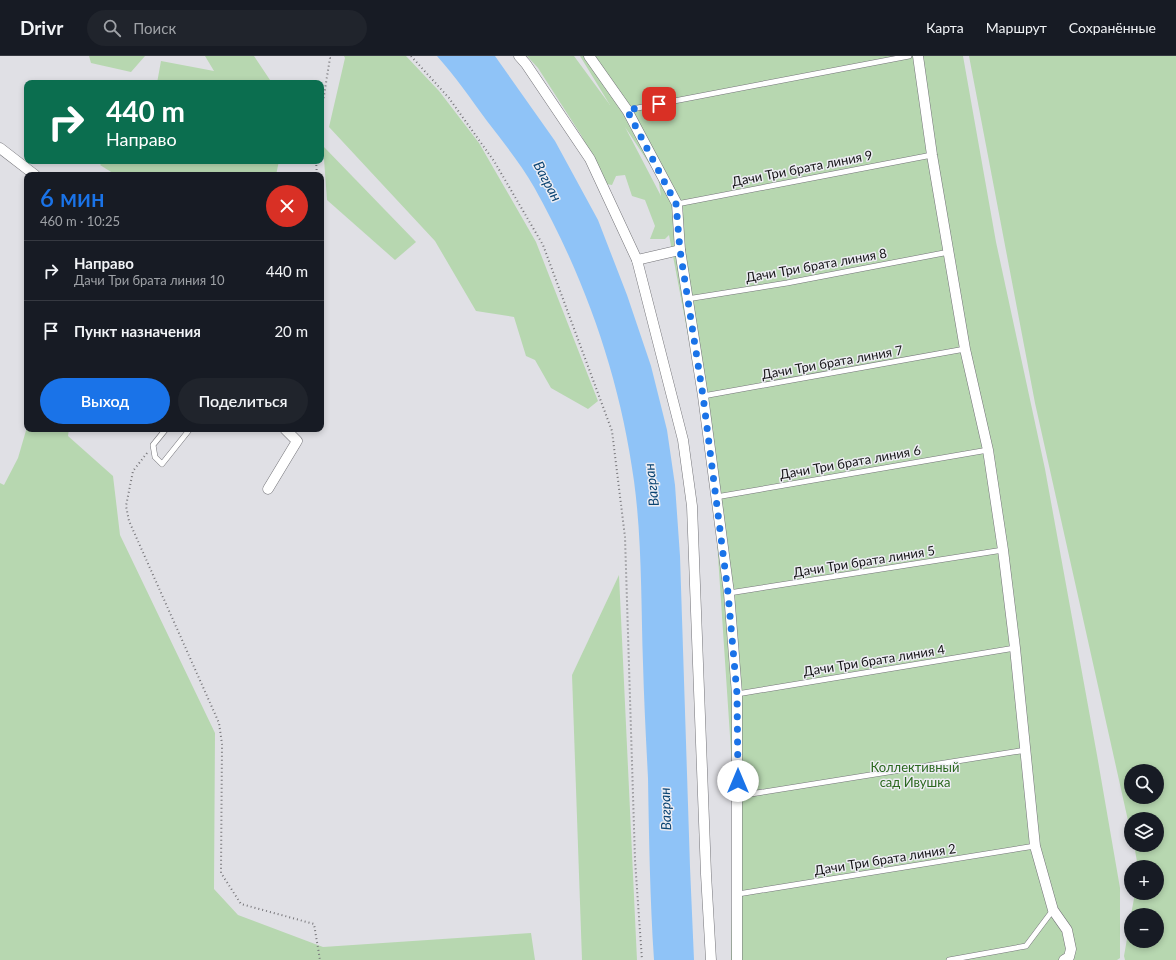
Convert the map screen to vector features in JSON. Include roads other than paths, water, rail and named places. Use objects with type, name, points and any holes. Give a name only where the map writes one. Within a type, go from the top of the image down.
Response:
[{"type":"street","points":[[519,56],[526,64],[590,159],[637,260],[683,440],[692,506],[706,874],[711,960]]},
{"type":"street","points":[[589,56],[627,110],[676,204],[680,250],[703,396],[728,593],[737,694],[737,960]]},
{"type":"street","points":[[918,56],[932,154],[964,349],[988,450],[1003,550],[1015,648],[1035,846],[1053,910],[1067,930],[1071,949],[1069,957],[1064,960]]},
{"type":"street","points":[[0,148],[31,172]]},
{"type":"street","points":[[637,260],[680,250]]},
{"type":"street","points":[[268,489],[297,441],[288,432]]},
{"type":"lane","points":[[627,110],[909,56]]},
{"type":"lane","name":"Дачи Три брата линия 9","points":[[676,204],[932,154]]},
{"type":"lane","name":"Дачи Три брата линия 8","points":[[688,299],[787,283],[949,252]]},
{"type":"lane","name":"Дачи Три брата линия 7","points":[[703,396],[964,349]]},
{"type":"lane","points":[[164,432],[153,445],[155,457],[162,464],[188,432]]},
{"type":"lane","name":"Дачи Три брата линия 6","points":[[716,497],[988,450]]},
{"type":"lane","name":"Дачи Три брата линия 5","points":[[728,593],[1003,550]]},
{"type":"lane","name":"Дачи Три брата линия 4","points":[[737,694],[1015,648]]},
{"type":"lane","points":[[738,796],[1026,750]]},
{"type":"lane","name":"Дачи Три брата линия 2","points":[[738,894],[1035,846]]},
{"type":"lane","points":[[948,960],[1026,946],[1053,910]]},
{"type":"water","name":"Вагран","points":[[437,56],[495,56],[555,141],[598,220],[627,295],[651,366],[667,430],[675,485],[680,556],[694,960],[654,960],[641,571],[637,503],[628,442],[610,366],[598,329],[569,257],[534,187],[512,153]]},
{"type":"park label","name":"Коллективный сад Ивушка","points":[[915,774]]}]
